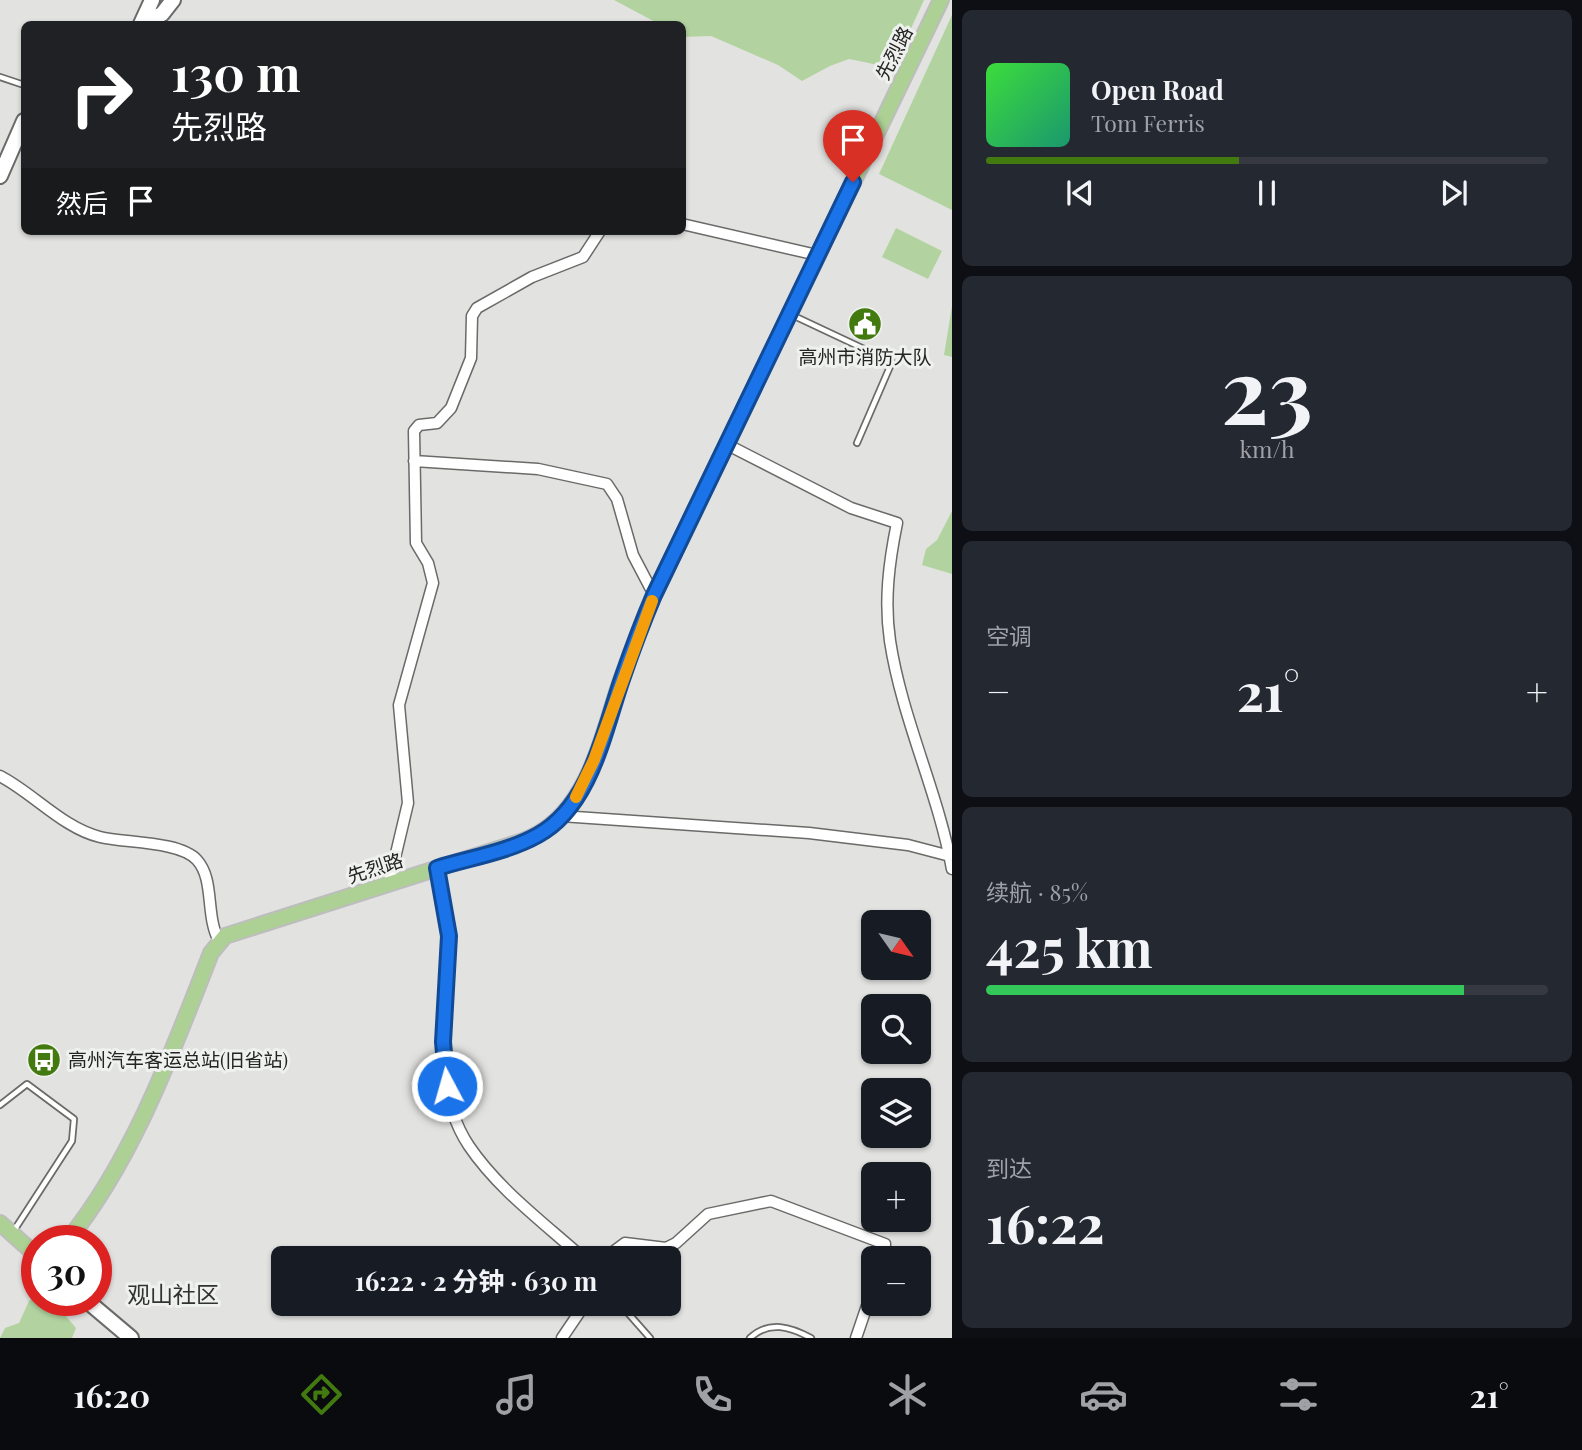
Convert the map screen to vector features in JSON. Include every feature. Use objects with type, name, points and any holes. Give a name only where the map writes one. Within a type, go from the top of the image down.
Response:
[{"type":"main road","points":[[142,21],[152,0]]},
{"type":"main road","points":[[147,21],[162,13],[173,0]]},
{"type":"main road","name":"先烈路","points":[[219,941],[232,932],[537,836],[561,816],[577,797],[594,760],[637,635],[654,595],[941,0]]},
{"type":"main road","points":[[0,176],[21,128]]},
{"type":"main road","points":[[79,1225],[100,1198],[129,1147],[211,953],[219,941]]},
{"type":"main road","points":[[0,1223],[21,1241]]},
{"type":"main road","points":[[105,1316],[131,1338]]},
{"type":"street","points":[[686,225],[817,255]]},
{"type":"street","points":[[389,883],[408,803],[399,705],[433,583],[428,563],[416,542],[414,436],[417,426],[438,422],[451,408],[471,358],[472,316],[477,308],[532,277],[583,257],[597,235]]},
{"type":"street","points":[[726,444],[851,508],[897,523],[889,562],[890,639],[898,678],[951,857],[952,869]]},
{"type":"street","points":[[414,461],[538,469],[607,484],[617,499],[633,555],[654,595]]},
{"type":"street","points":[[0,776],[90,834],[170,847],[196,859],[205,873],[209,916],[219,941]]},
{"type":"street","points":[[561,816],[809,833],[908,845],[951,857]]},
{"type":"street","points":[[437,868],[447,914],[444,1066],[454,1113],[461,1132],[481,1160],[571,1246]]},
{"type":"street","points":[[670,1246],[708,1214],[771,1201],[885,1246]]},
{"type":"street","points":[[621,1246],[625,1243],[650,1246]]},
{"type":"street","points":[[562,1338],[577,1316]]},
{"type":"street","points":[[856,1338],[864,1316]]},
{"type":"lane","points":[[0,77],[21,84]]},
{"type":"lane","points":[[789,314],[892,362],[857,443]]},
{"type":"lane","points":[[0,1105],[26,1084],[74,1119],[72,1141],[12,1233]]},
{"type":"lane","points":[[631,1316],[650,1338]]},
{"type":"lane","points":[[750,1338],[759,1330],[776,1326],[789,1327],[811,1338]]},
{"type":"green space","points":[[614,0],[924,0],[893,68],[849,59],[802,81],[778,65],[711,36],[686,37],[686,21],[653,21]]},
{"type":"green space","points":[[952,15],[952,210],[879,174]]},
{"type":"green space","points":[[896,228],[942,251],[928,279],[882,257]]},
{"type":"green space","points":[[952,306],[952,357],[944,355]]},
{"type":"green space","points":[[952,511],[952,574],[922,565],[926,549],[937,540]]},
{"type":"green space","points":[[22,1316],[66,1316],[76,1328],[72,1338],[0,1338],[5,1328],[19,1323]]},
{"type":"slow traffic","points":[[576,797],[594,760],[637,635],[652,601]]},
{"type":"place","name":"高州市消防大队","points":[[865,324]]},
{"type":"place","name":"高州汽车客运总站(旧省站)","points":[[44,1060]]},
{"type":"district","name":"观山社区","points":[[173,1295]]},
{"type":"route","points":[[447,1086],[443,1042],[449,936],[437,868],[537,836],[561,816],[577,797],[594,760],[637,635],[654,595],[853,182]]}]
